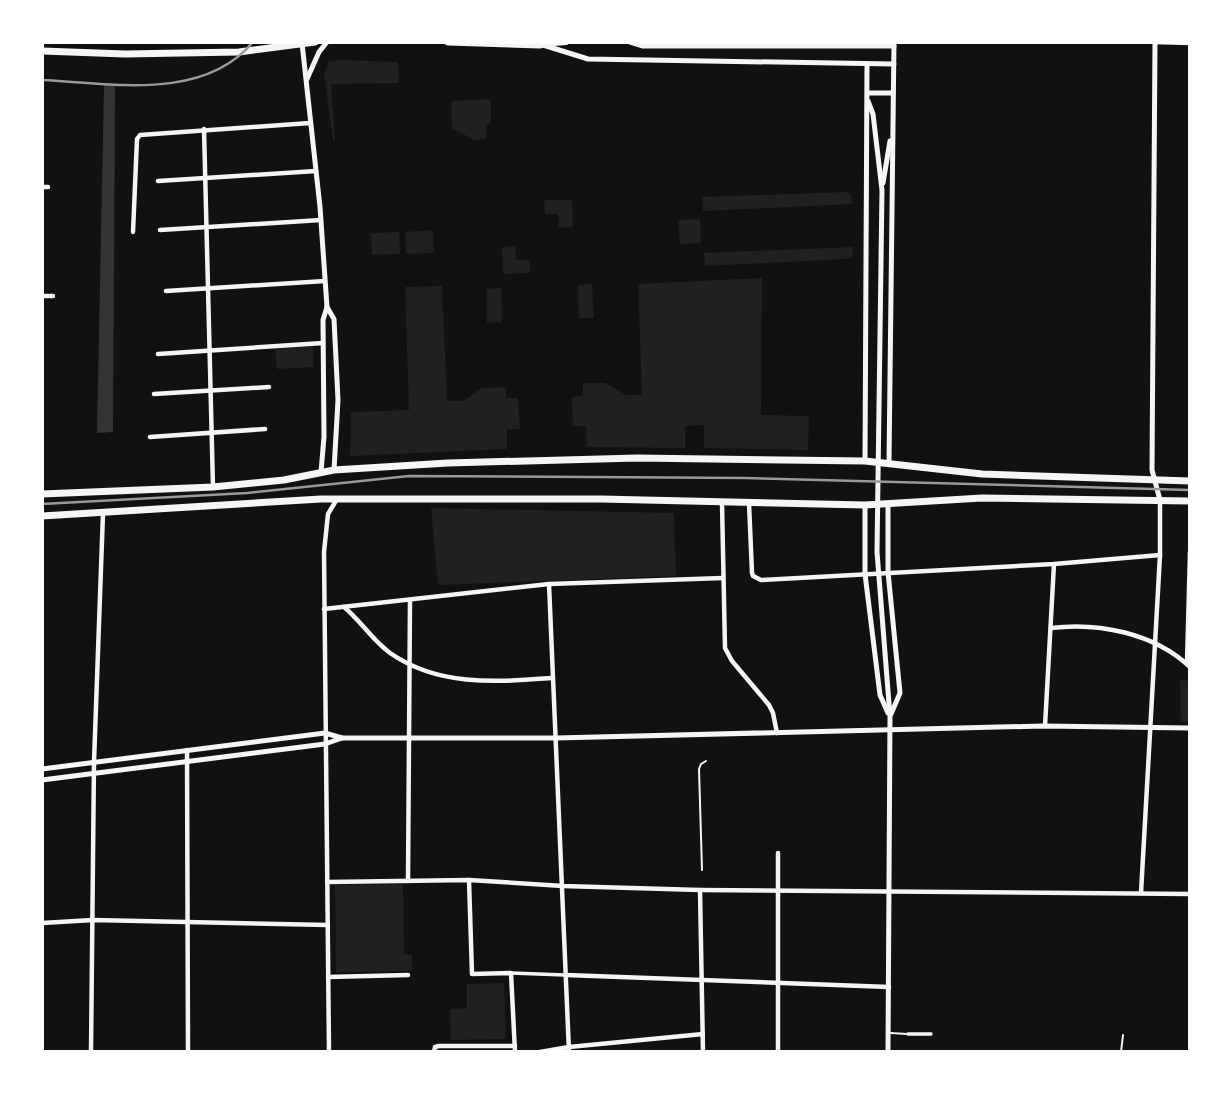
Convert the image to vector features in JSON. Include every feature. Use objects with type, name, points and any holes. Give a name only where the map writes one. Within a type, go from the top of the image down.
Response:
[{"type":"main road","points":[[42,51],[125,54],[239,52],[316,42]]},
{"type":"main road","points":[[448,42],[566,42]]},
{"type":"main road","points":[[42,494],[213,487],[284,480],[334,470],[583,459],[865,461],[982,474],[1190,481]]},
{"type":"main road","points":[[42,516],[337,499],[514,498],[865,505],[994,498],[1190,501]]},
{"type":"street","points":[[306,85],[313,64],[327,42]]},
{"type":"street","points":[[630,42],[643,46],[894,44],[889,462]]},
{"type":"street","points":[[1141,893],[1160,555],[1160,500],[1154,480],[1152,405],[1155,42],[1190,43]]},
{"type":"street","points":[[302,43],[321,220],[327,307],[323,320],[324,437],[321,472]]},
{"type":"street","points":[[544,43],[588,59],[894,64]]},
{"type":"street","points":[[865,461],[867,64]]},
{"type":"street","points":[[868,93],[893,93]]},
{"type":"street","points":[[868,101],[873,114],[882,190],[877,552],[890,716],[888,1052]]},
{"type":"street","points":[[882,190],[893,122]]},
{"type":"street","points":[[133,232],[137,139],[140,135],[152,132],[310,123]]},
{"type":"street","points":[[204,129],[213,487]]},
{"type":"street","points":[[158,181],[316,171]]},
{"type":"street","points":[[160,230],[321,220]]},
{"type":"street","points":[[166,291],[325,281]]},
{"type":"street","points":[[42,296],[53,296]]},
{"type":"street","points":[[327,307],[334,319],[336,359],[338,411],[334,470]]},
{"type":"street","points":[[158,354],[323,343]]},
{"type":"street","points":[[154,394],[269,387]]},
{"type":"street","points":[[150,437],[265,429]]},
{"type":"street","points":[[329,1052],[324,552],[328,514],[337,499]]},
{"type":"street","points":[[722,503],[725,648],[732,662],[769,705],[777,733]]},
{"type":"street","points":[[750,503],[752,572],[757,579],[1054,564],[1160,555]]},
{"type":"street","points":[[888,504],[888,572],[900,693],[890,716]]},
{"type":"street","points":[[865,505],[865,574],[880,695],[890,716]]},
{"type":"street","points":[[91,1052],[93,774],[103,513]]},
{"type":"street","points":[[1188,665],[1190,552]]},
{"type":"street","points":[[1045,726],[1054,564]]},
{"type":"street","points":[[324,609],[549,584],[723,578]]},
{"type":"street","points":[[549,584],[569,1049]]},
{"type":"street","points":[[408,881],[410,600]]},
{"type":"street","points":[[344,607],[371,636],[409,665],[447,677],[478,682],[552,678]]},
{"type":"street","points":[[1051,628],[1070,625],[1118,631],[1172,652],[1188,665]]},
{"type":"street","points":[[42,769],[325,733],[342,738],[556,738],[1045,726],[1190,728]]},
{"type":"street","points":[[42,780],[325,744],[342,738]]},
{"type":"street","points":[[187,750],[188,1052]]},
{"type":"street","points":[[778,853],[778,1052]]},
{"type":"street","points":[[327,882],[469,880],[563,887],[700,890],[1190,894]]},
{"type":"street","points":[[469,880],[472,974],[511,973],[889,987]]},
{"type":"street","points":[[700,890],[703,1052]]},
{"type":"street","points":[[42,923],[93,920],[328,925]]},
{"type":"street","points":[[434,1050],[515,1049],[511,973]]},
{"type":"street","points":[[328,977],[408,975]]},
{"type":"street","points":[[540,1052],[703,1034]]},
{"type":"street","points":[[908,1034],[931,1034]]},
{"type":"lane","points":[[702,870],[699,769],[706,761]]},
{"type":"lane","points":[[888,1033],[908,1034]]},
{"type":"lane","points":[[1122,1052],[1124,1035]]},
{"type":"shaded area","points":[[329,61],[398,62],[399,83],[331,84],[333,141],[324,74]]},
{"type":"shaded area","points":[[104,85],[115,86],[113,432],[97,433]]},
{"type":"shaded area","points":[[491,99],[491,124],[486,124],[486,139],[474,140],[452,128],[451,101]]},
{"type":"shaded area","points":[[851,194],[853,204],[703,211],[702,197]]},
{"type":"shaded area","points":[[544,200],[572,200],[573,227],[559,228],[558,214],[545,214]]},
{"type":"shaded area","points":[[700,219],[701,243],[680,244],[678,220]]},
{"type":"shaded area","points":[[433,230],[434,253],[406,254],[405,232]]},
{"type":"shaded area","points":[[399,232],[400,254],[372,255],[371,233]]},
{"type":"shaded area","points":[[515,246],[516,260],[530,260],[530,273],[503,274],[502,247]]},
{"type":"shaded area","points":[[853,247],[852,257],[845,259],[705,266],[704,253]]},
{"type":"shaded area","points":[[762,278],[761,415],[809,416],[808,450],[704,448],[704,425],[685,426],[685,448],[587,447],[586,426],[573,426],[572,397],[583,396],[583,383],[605,383],[626,395],[642,395],[638,284]]},
{"type":"shaded area","points":[[592,284],[594,318],[579,318],[578,285]]},
{"type":"shaded area","points":[[442,286],[447,401],[463,401],[482,388],[506,387],[506,398],[518,398],[520,429],[507,429],[507,449],[350,456],[351,412],[409,410],[405,287]]},
{"type":"shaded area","points":[[501,288],[502,322],[487,323],[486,289]]},
{"type":"shaded area","points":[[313,346],[314,367],[277,369],[275,349]]},
{"type":"shaded area","points":[[431,508],[674,513],[676,576],[438,585]]},
{"type":"shaded area","points":[[1180,680],[1190,681],[1190,722],[1181,722]]},
{"type":"shaded area","points":[[403,884],[404,954],[412,955],[412,971],[336,972],[335,885]]},
{"type":"shaded area","points":[[504,983],[506,1039],[451,1040],[450,1009],[467,1008],[467,984]]},
{"type":"railway","points":[[42,80],[125,85],[182,81],[208,74],[232,61],[253,42]]},
{"type":"railway","points":[[42,504],[247,493],[409,476],[745,478],[1190,490]]}]
